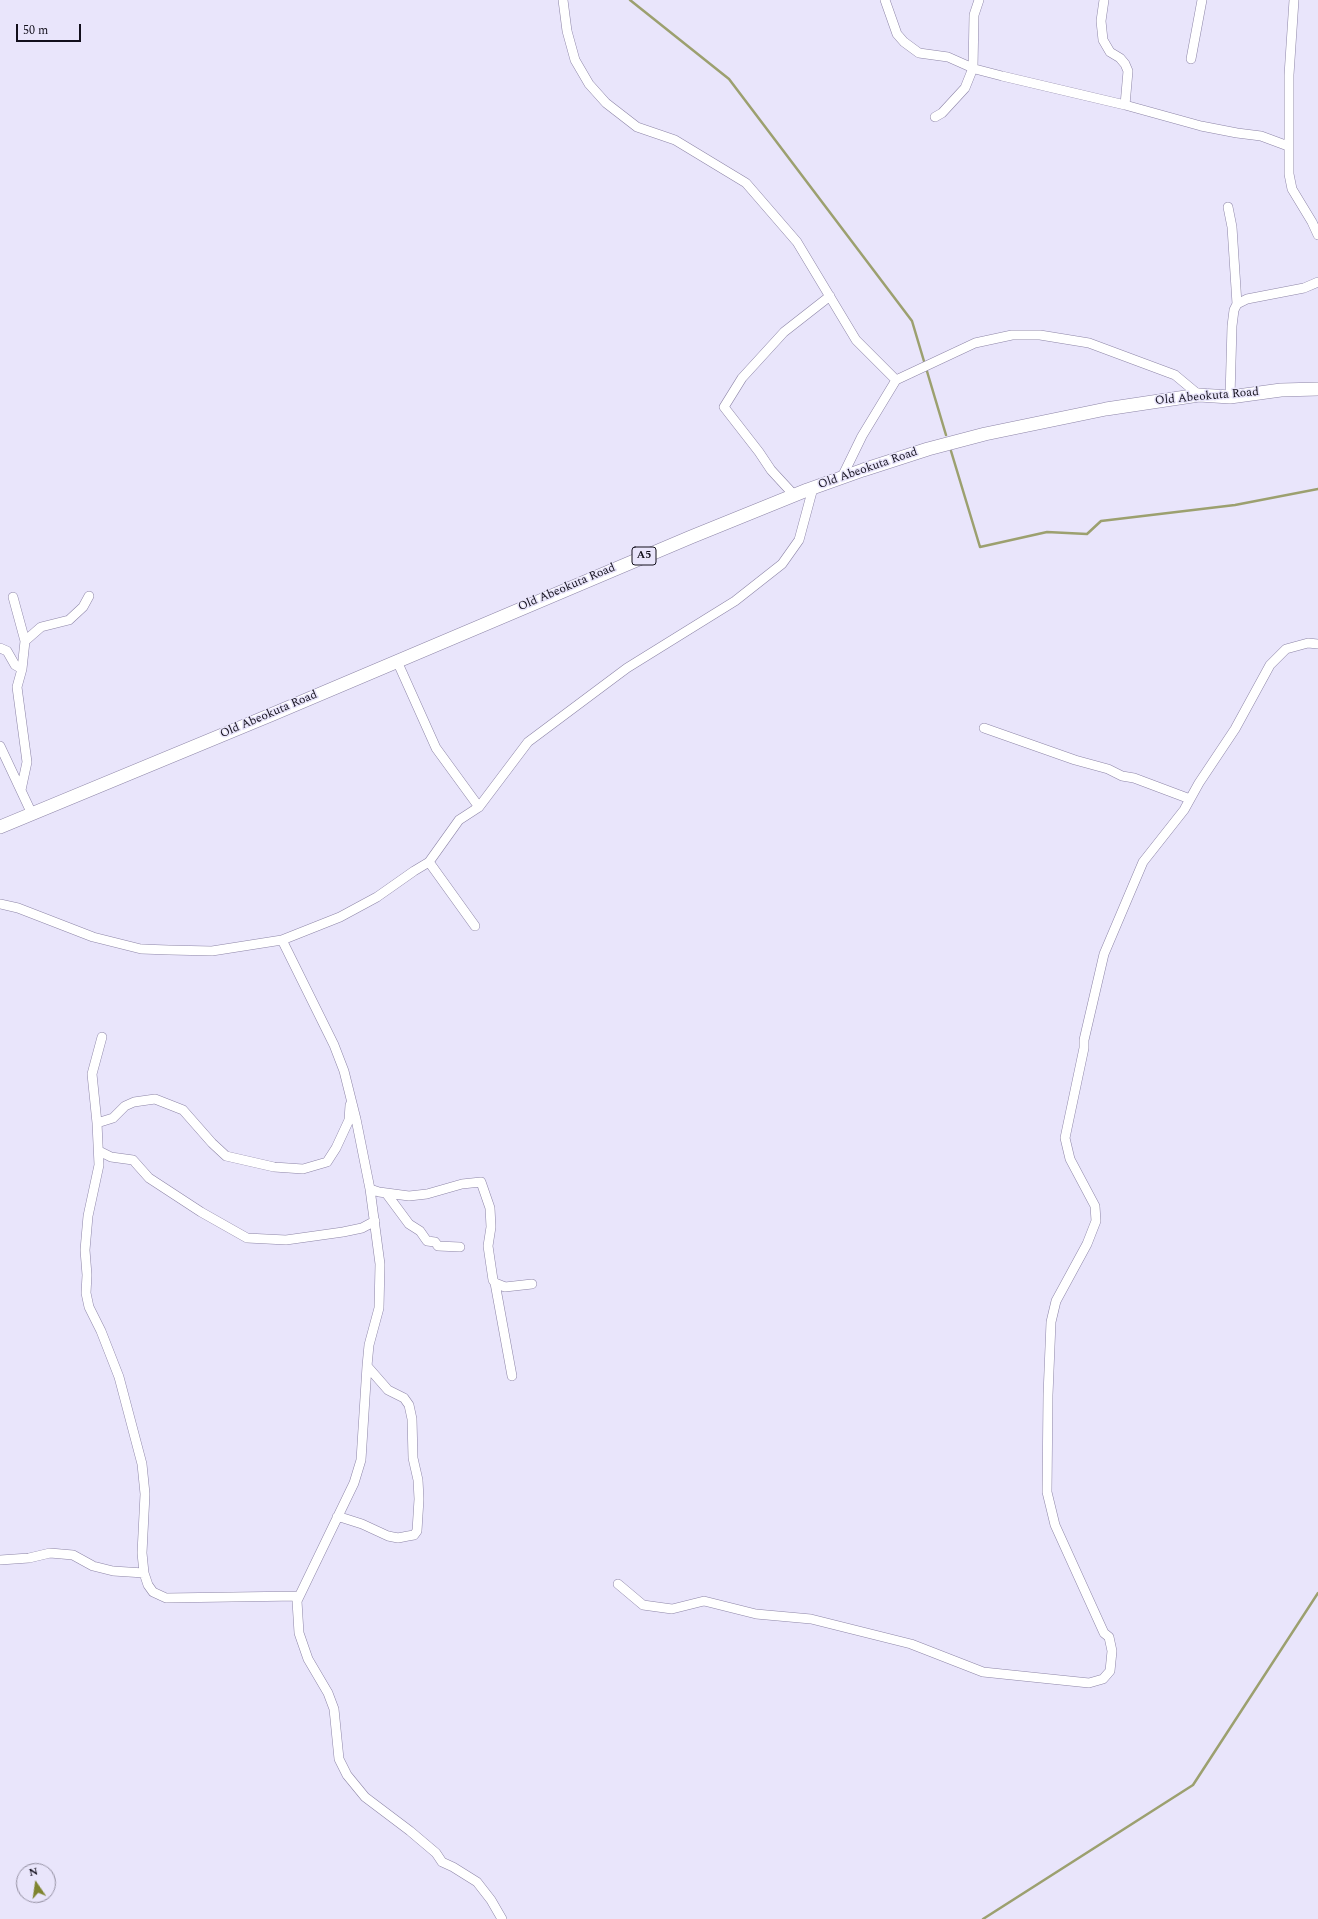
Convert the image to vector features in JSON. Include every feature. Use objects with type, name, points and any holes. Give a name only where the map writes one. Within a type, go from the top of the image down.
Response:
[{"type":"highway","name":"Old Abeokuta Road","points":[[0,827],[684,540],[842,477],[928,449],[985,434],[1106,409],[1199,395],[1230,397],[1282,390],[1318,389]]},
{"type":"street","points":[[563,0],[567,31],[575,60],[589,84],[606,103],[638,127],[675,140],[746,183],[797,242],[856,340],[896,380]]},
{"type":"street","points":[[885,0],[896,34],[904,42],[920,53],[948,58],[973,68],[1125,105],[1195,124],[1237,133],[1261,136],[1288,146]]},
{"type":"street","points":[[935,117],[942,112],[965,88],[973,68],[972,50],[974,15],[979,0]]},
{"type":"street","points":[[1104,0],[1101,21],[1103,40],[1110,52],[1120,58],[1128,71],[1125,105]]},
{"type":"street","points":[[1191,59],[1202,0]]},
{"type":"street","points":[[1294,0],[1289,75],[1289,174],[1292,189],[1318,235]]},
{"type":"street","points":[[1228,207],[1232,227],[1237,304],[1234,310],[1232,326],[1230,397]]},
{"type":"street","points":[[1237,304],[1247,299],[1304,288],[1318,282]]},
{"type":"street","points":[[794,495],[771,470],[760,452],[724,407],[742,378],[784,332],[830,296]]},
{"type":"street","points":[[842,477],[862,436],[896,380],[975,343],[1012,335],[1040,335],[1089,343],[1175,375],[1199,395]]},
{"type":"street","points":[[0,904],[18,908],[93,937],[141,949],[212,951],[282,940],[340,918],[377,897],[414,870],[429,862],[459,820],[479,807],[528,742],[627,668],[735,601],[782,564],[799,540],[813,488]]},
{"type":"street","points":[[25,641],[41,627],[69,620],[82,607],[89,596]]},
{"type":"street","points":[[13,597],[25,641],[22,669],[17,687],[27,762],[21,790]]},
{"type":"street","points":[[618,1584],[643,1605],[672,1609],[704,1602],[756,1614],[811,1619],[911,1644],[983,1672],[1089,1683],[1103,1679],[1110,1671],[1112,1651],[1108,1637],[1104,1632],[1055,1525],[1047,1492],[1048,1395],[1051,1322],[1056,1301],[1087,1244],[1096,1221],[1095,1206],[1070,1159],[1065,1138],[1084,1048],[1084,1040],[1104,954],[1143,862],[1184,810],[1235,729],[1270,665],[1286,649],[1308,643],[1318,644]]},
{"type":"street","points":[[0,648],[7,651],[15,665],[22,669]]},
{"type":"street","points":[[397,661],[436,748],[479,807]]},
{"type":"street","points":[[984,728],[1075,760],[1108,769],[1122,776],[1134,778],[1190,799]]},
{"type":"street","points":[[0,746],[32,814]]},
{"type":"street","points":[[429,862],[475,926]]},
{"type":"street","points":[[282,940],[334,1045],[344,1071],[370,1189],[380,1264],[379,1308],[369,1345],[361,1460],[354,1483],[297,1601],[299,1633],[308,1659],[328,1693],[332,1704],[339,1759],[347,1775],[365,1797],[410,1831],[436,1853],[442,1862],[477,1882],[491,1900],[502,1919]]},
{"type":"street","points":[[102,1038],[92,1074],[97,1123],[99,1165],[90,1200],[84,1250],[87,1275],[86,1293],[89,1307],[101,1331],[119,1377],[142,1464],[145,1494],[142,1553],[144,1573],[148,1585],[153,1592],[166,1598],[299,1596]]},
{"type":"street","points":[[97,1123],[113,1118],[126,1106],[134,1102],[155,1099],[183,1110],[212,1144],[226,1156],[274,1168],[303,1169],[327,1162],[336,1148],[349,1120],[351,1100]]},
{"type":"street","points":[[99,1151],[111,1157],[133,1160],[149,1178],[200,1212],[247,1238],[286,1240],[362,1228],[375,1221]]},
{"type":"street","points":[[370,1189],[409,1196],[427,1194],[462,1184],[481,1182],[490,1208],[491,1227],[488,1246],[490,1269],[495,1283],[512,1376]]},
{"type":"street","points":[[386,1193],[409,1224],[420,1231],[427,1241],[434,1242],[438,1246],[460,1247]]},
{"type":"street","points":[[495,1283],[505,1288],[532,1284]]},
{"type":"street","points":[[337,1517],[362,1524],[388,1536],[398,1538],[414,1535],[417,1531],[418,1487],[413,1458],[412,1419],[409,1406],[404,1398],[388,1390],[367,1366]]},
{"type":"street","points":[[0,1560],[30,1558],[50,1553],[60,1553],[73,1555],[93,1566],[113,1571],[144,1573]]},
{"type":"waterway","points":[[630,0],[729,79],[912,321],[946,435]]},
{"type":"waterway","points":[[951,451],[980,547],[1047,532],[1087,534],[1101,521],[1235,505],[1318,489]]},
{"type":"waterway","points":[[983,1919],[1193,1785],[1318,1593]]}]
